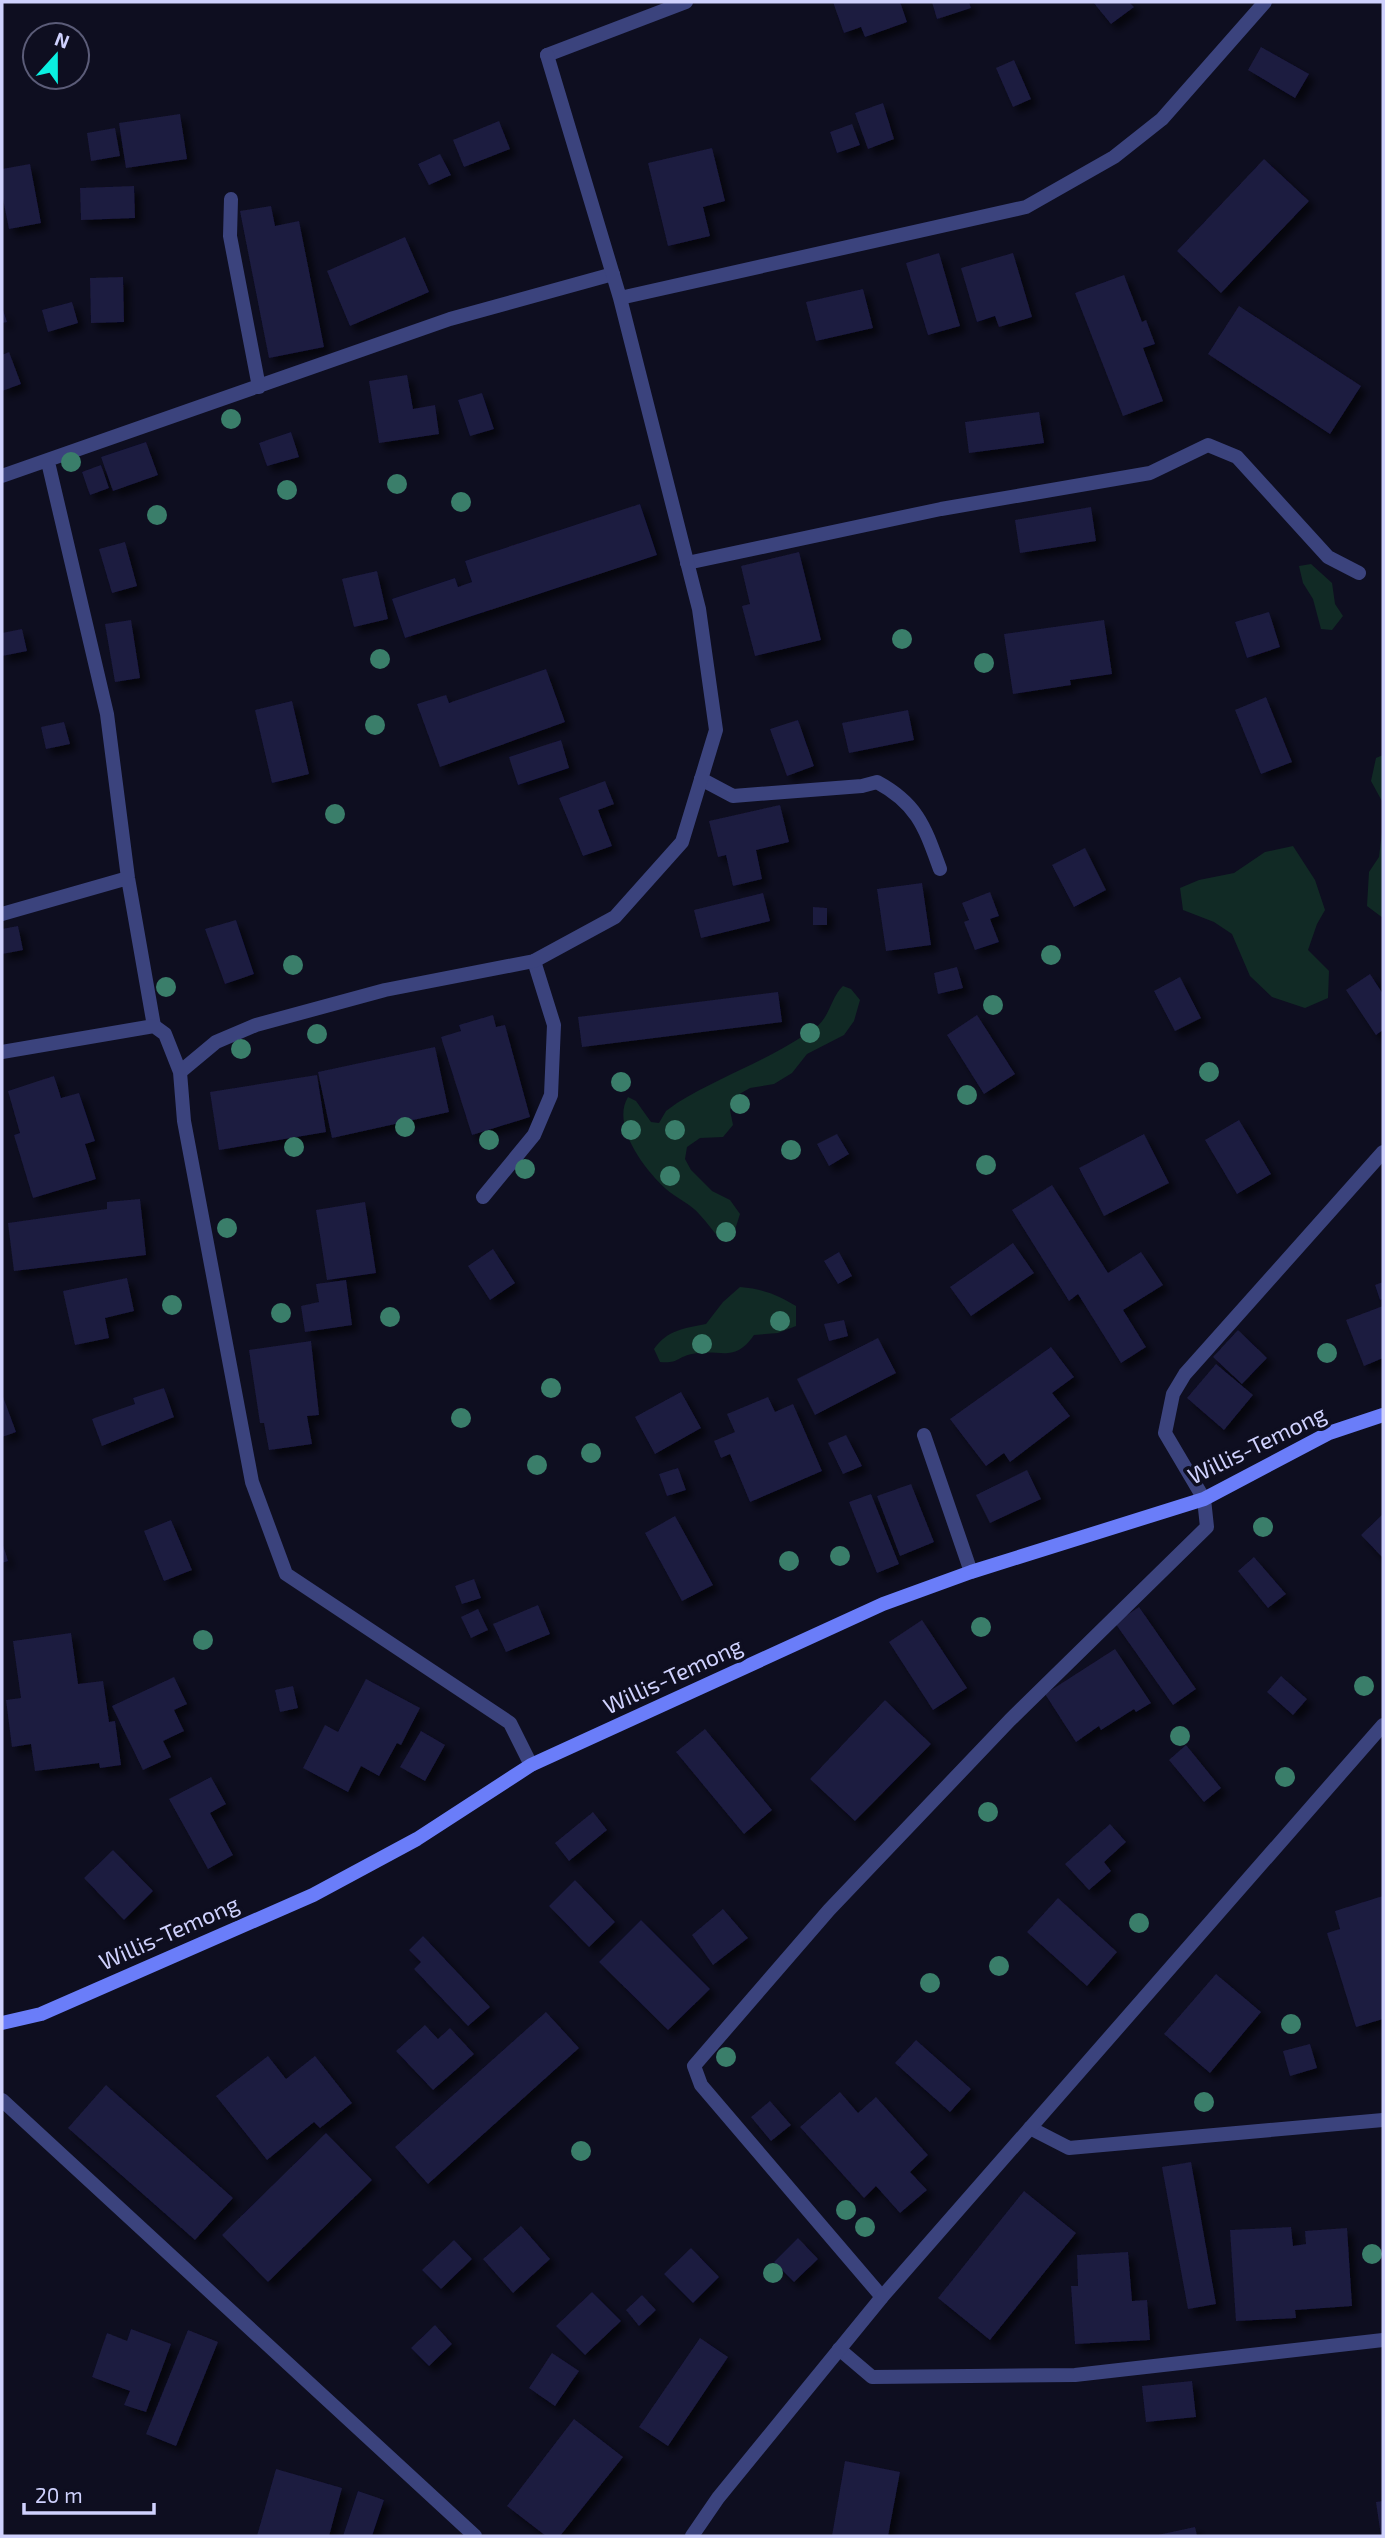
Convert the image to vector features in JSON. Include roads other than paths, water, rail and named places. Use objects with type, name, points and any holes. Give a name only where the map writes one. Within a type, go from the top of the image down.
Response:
[{"type":"main road","name":"Willis-Temong","points":[[2,2023],[41,2014],[313,1895],[417,1839],[531,1765],[883,1604],[971,1572],[1204,1499],[1329,1433],[1383,1415]]},
{"type":"street","points":[[180,1072],[216,1042],[256,1025],[385,990],[534,961],[615,917],[682,842],[716,730],[699,609],[620,298],[547,55],[686,2]]},
{"type":"street","points":[[620,298],[1026,207],[1114,157],[1162,120],[1265,2]]},
{"type":"street","points":[[231,199],[230,236],[259,387]]},
{"type":"street","points":[[2,476],[450,319],[613,274]]},
{"type":"street","points":[[687,563],[941,509],[1150,473],[1208,445],[1237,457],[1328,557],[1359,573]]},
{"type":"street","points":[[48,462],[107,714],[128,878],[154,1026],[165,1034],[180,1072],[184,1121],[252,1482],[286,1574],[510,1723],[531,1765]]},
{"type":"street","points":[[701,779],[733,796],[862,786],[877,782],[900,795],[922,821],[940,869]]},
{"type":"street","points":[[2,914],[128,878]]},
{"type":"street","points":[[483,1197],[534,1135],[551,1095],[554,1025],[534,961]]},
{"type":"street","points":[[2,1052],[154,1026]]},
{"type":"street","points":[[882,2297],[701,2085],[694,2066],[839,1900],[1010,1720],[1207,1527],[1204,1499],[1165,1433],[1173,1394],[1185,1374],[1383,1152]]},
{"type":"street","points":[[924,1435],[971,1572]]},
{"type":"street","points":[[692,2536],[718,2498],[882,2297],[1383,1726]]},
{"type":"street","points":[[2,2100],[475,2536]]},
{"type":"street","points":[[1030,2128],[1069,2148],[1383,2120]]},
{"type":"street","points":[[839,2349],[872,2377],[1022,2377],[1089,2374],[1383,2340]]}]
